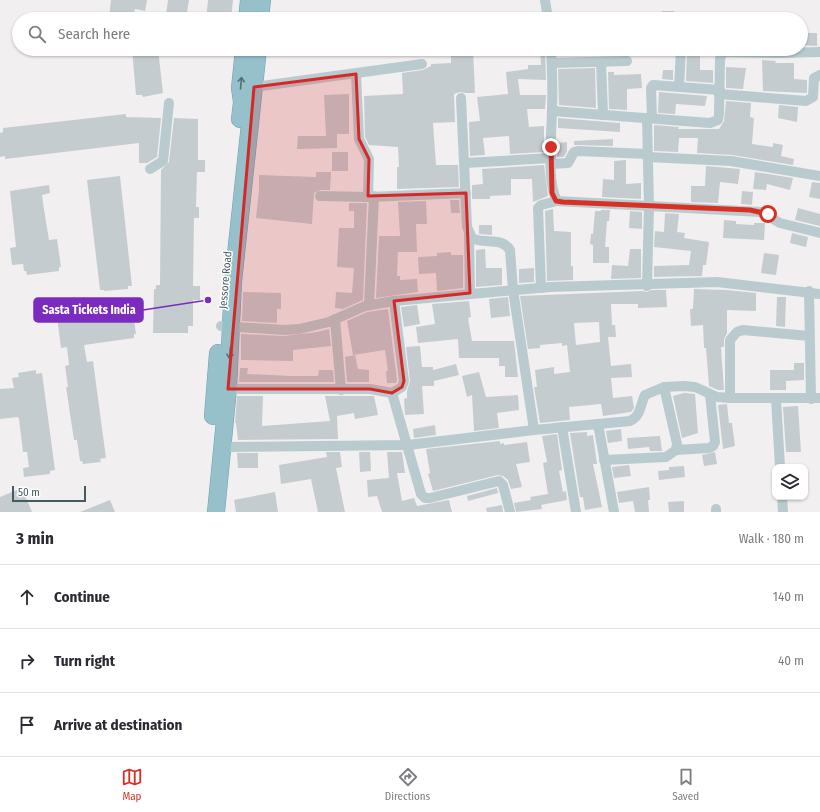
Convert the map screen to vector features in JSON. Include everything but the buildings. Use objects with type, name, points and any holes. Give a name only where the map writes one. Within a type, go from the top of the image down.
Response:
[{"type":"highway","points":[[248,12],[249,0]]},
{"type":"highway","points":[[261,12],[262,0]]},
{"type":"highway","name":"Jessore Road","points":[[206,512],[222,389],[242,102],[240,88],[243,56]]},
{"type":"highway","points":[[226,326],[234,282],[257,56]]},
{"type":"highway","points":[[216,512],[221,447],[222,389]]},
{"type":"street","points":[[545,0],[547,12]]},
{"type":"street","points":[[808,52],[820,52]]},
{"type":"street","points":[[552,56],[551,161],[552,193],[556,201]]},
{"type":"street","points":[[679,86],[681,56]]},
{"type":"street","points":[[552,111],[710,123],[715,122],[718,120],[719,114],[721,56]]},
{"type":"street","points":[[552,63],[627,61]]},
{"type":"street","points":[[601,62],[603,115]]},
{"type":"street","points":[[254,87],[422,64]]},
{"type":"street","points":[[356,74],[359,139],[369,159],[371,196],[369,306]]},
{"type":"street","points":[[646,286],[649,206],[647,156],[651,88],[654,86],[679,86],[806,101],[813,97],[814,78],[820,75]]},
{"type":"street","points":[[461,98],[469,234],[470,293]]},
{"type":"street","points":[[150,169],[163,161],[169,103]]},
{"type":"street","points":[[465,163],[551,161],[568,163],[574,152],[578,151],[731,161],[820,176]]},
{"type":"street","points":[[320,196],[466,193]]},
{"type":"street","points":[[541,288],[538,208],[541,205],[556,201],[761,212],[780,223],[820,234]]},
{"type":"street","points":[[469,234],[476,241],[501,242],[506,244],[511,256],[513,290],[534,430]]},
{"type":"street","points":[[226,326],[292,330],[313,326],[369,306],[394,301],[470,293],[541,288],[646,286],[717,282],[808,291],[820,294]]},
{"type":"street","points":[[221,447],[408,444],[630,421],[636,418],[640,412],[645,394],[664,387],[695,387],[710,395],[730,398],[815,398],[809,333],[808,291]]},
{"type":"street","points":[[222,389],[370,389],[392,393],[402,387],[404,381],[394,301]]},
{"type":"street","points":[[335,319],[342,390]]},
{"type":"street","points":[[730,398],[730,340],[737,332],[743,330],[809,333],[820,330]]},
{"type":"street","points":[[664,387],[677,444],[676,450]]},
{"type":"street","points":[[392,393],[408,444],[418,488],[421,494],[425,498],[499,481],[504,485],[510,512]]},
{"type":"street","points":[[604,460],[666,457],[676,450],[709,448],[713,446],[715,442],[710,395]]},
{"type":"street","points":[[776,399],[780,464]]},
{"type":"street","points":[[598,424],[614,512]]},
{"type":"street","points":[[562,427],[576,512]]},
{"type":"street","points":[[782,500],[783,512]]},
{"type":"highlighted area","points":[[356,74],[359,139],[369,159],[368,196],[466,193],[470,293],[394,301],[404,381],[402,387],[392,393],[370,389],[228,389],[254,87]]},
{"type":"place","name":"Sasta Tickets India","points":[[208,300]]},
{"type":"route","points":[[551,147],[552,193],[556,201],[750,210],[768,214]]}]
